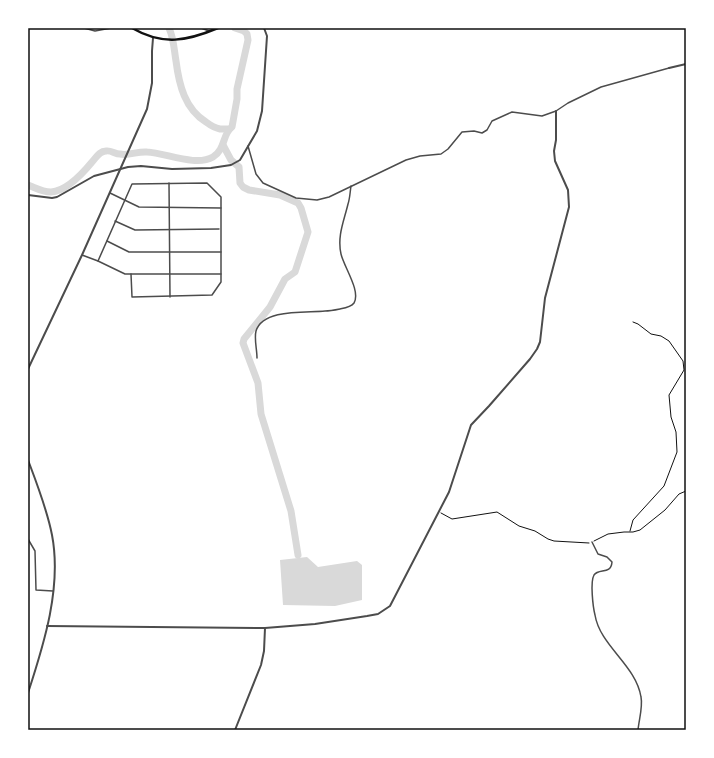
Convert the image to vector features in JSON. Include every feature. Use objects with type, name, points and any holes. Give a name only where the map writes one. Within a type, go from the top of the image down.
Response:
[{"type":"main road","points":[[132,28],[153,38],[167,40],[193,38],[218,28]]},
{"type":"street","points":[[84,28],[95,31],[111,28]]},
{"type":"street","points":[[201,28],[210,32]]},
{"type":"street","points":[[28,195],[52,198],[57,197],[94,176],[128,167],[141,166],[203,169],[227,166],[240,160],[257,131],[262,111],[267,36],[264,28]]},
{"type":"street","points":[[28,369],[82,255],[147,109],[152,84],[153,38]]},
{"type":"street","points":[[248,146],[256,174],[263,183],[296,198],[317,200],[329,197],[406,160],[420,156],[441,154],[448,149],[462,132],[482,133],[487,130],[492,122],[512,112],[542,116],[556,112],[601,87],[686,64]]},
{"type":"street","points":[[48,626],[265,628],[315,624],[378,614],[390,606],[449,492],[471,425],[530,358],[540,342],[545,298],[569,207],[568,190],[555,161],[554,151],[556,140],[556,112]]},
{"type":"street","points":[[169,183],[170,297]]},
{"type":"street","points":[[98,261],[132,184],[207,183],[221,197],[221,282],[212,296],[132,297],[131,274]]},
{"type":"street","points":[[257,358],[256,332],[259,325],[264,321],[273,316],[284,313],[325,311],[343,308],[351,306],[355,301],[355,290],[344,264],[340,244],[341,227],[349,202],[351,186]]},
{"type":"street","points":[[109,193],[139,207],[220,208]]},
{"type":"street","points":[[115,221],[135,230],[220,229]]},
{"type":"street","points":[[106,241],[129,252],[221,252]]},
{"type":"street","points":[[82,255],[125,274],[221,274]]},
{"type":"street","points":[[28,460],[45,506],[52,536],[54,555],[54,591],[48,626],[40,657],[28,693]]},
{"type":"street","points":[[28,539],[35,551],[36,590],[54,591]]},
{"type":"street","points":[[592,542],[598,554],[607,557],[612,562],[608,570],[593,576],[593,606],[596,621],[600,630],[631,673],[641,695],[642,703],[638,730]]},
{"type":"street","points":[[235,730],[261,665],[264,651],[265,628]]},
{"type":"path","points":[[630,532],[633,520],[664,486],[677,452],[676,432],[671,417],[670,395],[684,370],[683,361],[669,341],[662,336],[651,334],[633,322]]},
{"type":"path","points":[[439,512],[452,519],[496,512],[520,526],[535,531],[554,541],[592,542],[608,534],[640,530],[665,510],[679,494],[686,491]]},
{"type":"shaded area","points":[[307,557],[318,567],[357,561],[362,565],[362,600],[335,606],[283,605],[280,560]]},
{"type":"waterway","points":[[169,28],[173,40],[181,87],[188,103],[199,117],[209,124],[220,129],[229,129]]},
{"type":"waterway","points":[[28,185],[42,191],[57,191],[68,185],[79,176],[98,155],[104,151],[110,151],[118,154],[147,152],[198,161],[206,160],[217,154],[232,127],[237,99],[237,89],[248,40],[247,34],[244,31],[235,28]]},
{"type":"waterway","points":[[223,145],[231,160],[239,167],[240,183],[243,187],[249,190],[280,195],[298,203],[301,208],[308,232],[295,272],[285,279],[270,307],[244,339],[243,343],[258,383],[261,414],[291,511],[298,555]]}]
